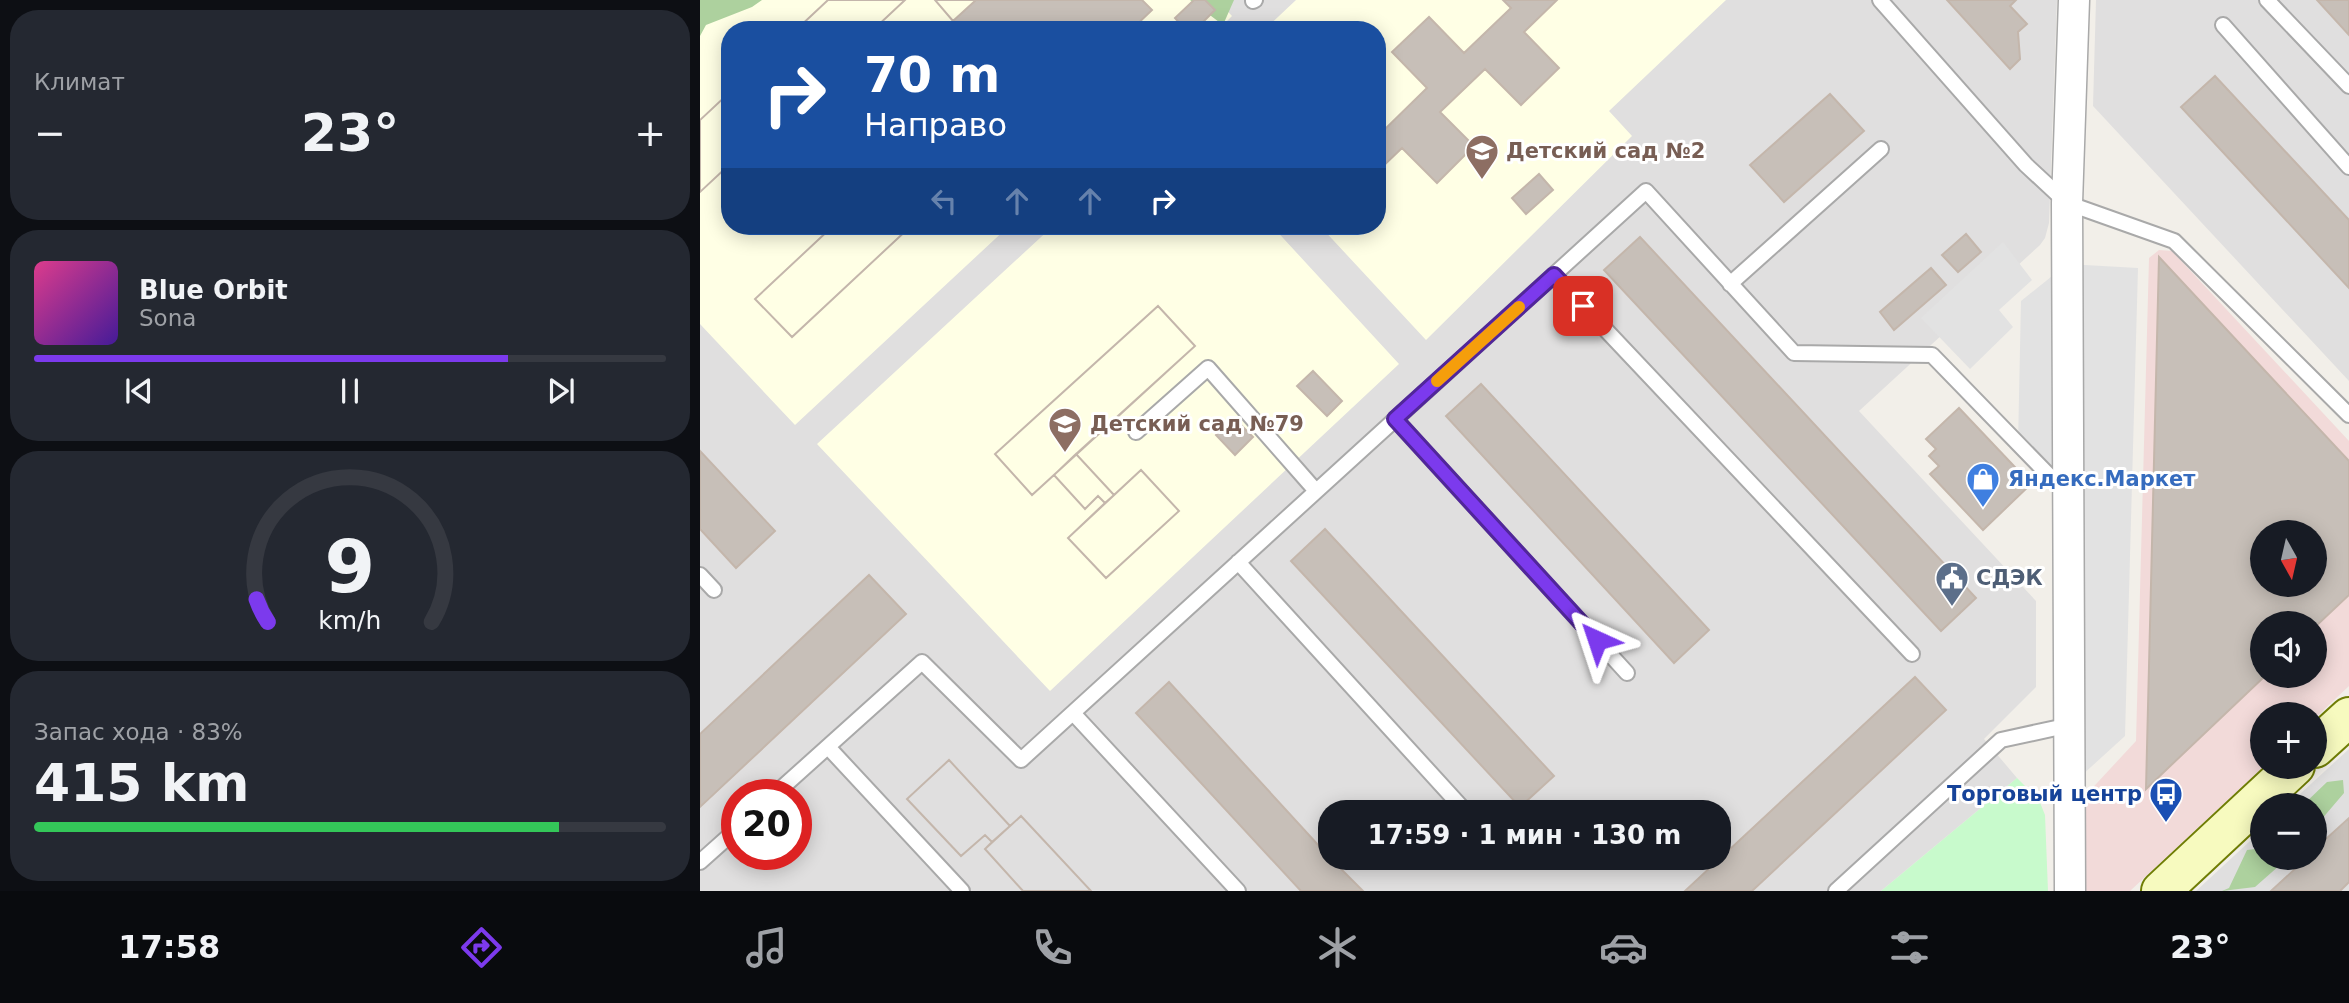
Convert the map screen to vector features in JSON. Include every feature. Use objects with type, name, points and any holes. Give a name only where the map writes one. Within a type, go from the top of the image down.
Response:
[{"type":"main road","points":[[2327,737],[2349,717]]},
{"type":"main road","points":[[2161,891],[2281,779]]},
{"type":"street","points":[[2070,891],[2067,203],[2074,0]]},
{"type":"lane","points":[[1880,0],[2026,165],[2067,203],[2174,241],[2349,415]]},
{"type":"lane","points":[[2267,0],[2349,86]]},
{"type":"lane","points":[[2223,25],[2349,167]]},
{"type":"lane","points":[[1730,284],[1881,149]]},
{"type":"lane","points":[[792,779],[922,662],[1021,760],[1646,191],[1794,353],[1932,355],[2068,496]]},
{"type":"lane","points":[[1554,275],[1912,654]]},
{"type":"lane","points":[[1136,432],[1208,368],[1316,491]]},
{"type":"lane","points":[[1395,419],[1627,673]]},
{"type":"lane","points":[[1238,562],[1455,800]]},
{"type":"lane","points":[[700,575],[714,590]]},
{"type":"lane","points":[[1073,713],[1238,891]]},
{"type":"lane","points":[[1836,891],[2001,740],[2070,725]]},
{"type":"lane","points":[[828,747],[962,891]]},
{"type":"lane","points":[[700,862],[721,843]]},
{"type":"shaded area","points":[[700,0],[2057,0],[2049,223],[2045,238],[1859,411],[2036,601],[2036,687],[1984,739],[2017,778],[1881,891],[700,891]]},
{"type":"shaded area","points":[[700,0],[1217,0],[1232,16],[1227,21],[721,21],[721,235],[999,235],[795,425],[700,324]]},
{"type":"shaded area","name":"Детский сад №2","points":[[1296,0],[1726,0],[1609,111],[1632,136],[1426,340],[1328,235],[1386,235],[1386,21],[1274,21]]},
{"type":"shaded area","points":[[2096,0],[2349,0],[2349,381],[2093,106]]},
{"type":"shaded area","name":"Детский сад №79","points":[[1043,235],[1280,235],[1399,364],[1050,691],[817,444]]},
{"type":"shaded area","points":[[2003,242],[2032,280],[1999,310],[2013,327],[1970,369],[1921,318]]},
{"type":"shaded area","points":[[2159,250],[2172,251],[2349,441],[2349,686],[2327,707],[2327,702],[2250,702],[2250,779],[2130,891],[2078,891],[2084,797],[2136,741],[2149,258]]},
{"type":"shaded area","points":[[2067,264],[2138,268],[2125,736],[2069,787],[2068,496],[2018,444],[2021,301]]},
{"type":"shaded area","points":[[2349,749],[2349,891],[2196,891],[2250,841],[2250,870],[2327,870],[2327,793],[2301,793],[2316,779],[2327,779],[2327,769]]},
{"type":"green space","points":[[700,0],[762,0],[752,7],[706,25],[700,36]]},
{"type":"green space","points":[[1190,0],[1234,0],[1225,21],[1218,21]]},
{"type":"green space","points":[[2017,778],[2039,800],[2045,815],[2048,891],[1881,891]]},
{"type":"green space","points":[[2343,780],[2344,793],[2327,813],[2327,793],[2316,793],[2327,782]]},
{"type":"green space","points":[[2247,850],[2250,850],[2250,870],[2274,870],[2255,887],[2222,891],[2229,888]]},
{"type":"building","points":[[828,0],[905,0],[883,21],[806,21]]},
{"type":"building","points":[[828,0],[905,0],[883,21],[806,21]]},
{"type":"building","points":[[935,0],[976,0],[953,21]]},
{"type":"building","points":[[935,0],[976,0],[953,21]]},
{"type":"building","points":[[976,0],[1142,0],[1152,10],[1140,21],[953,21]]},
{"type":"building","points":[[1194,0],[1205,0],[1215,10],[1204,21],[1178,21],[1175,18]]},
{"type":"building","points":[[1503,0],[1557,0],[1524,32],[1559,68],[1521,105],[1485,69],[1440,112],[1474,146],[1437,183],[1402,148],[1386,163],[1386,128],[1427,88],[1392,52],[1429,17],[1464,53],[1511,8]]},
{"type":"building","points":[[1947,0],[2016,0],[2010,6],[2027,24],[2018,32],[2020,59],[2010,69]]},
{"type":"building","points":[[2317,0],[2349,0],[2349,35]]},
{"type":"building","points":[[2215,76],[2349,220],[2349,288],[2181,107]]},
{"type":"building","points":[[1830,94],[1864,131],[1784,202],[1750,165]]},
{"type":"building","points":[[721,100],[721,172],[700,192],[700,120]]},
{"type":"building","points":[[721,100],[721,172],[700,192],[700,120]]},
{"type":"building","points":[[1539,174],[1553,190],[1526,214],[1512,198]]},
{"type":"building","points":[[1966,234],[1981,252],[1958,272],[1942,255]]},
{"type":"building","points":[[823,235],[901,235],[792,337],[755,299]]},
{"type":"building","points":[[823,235],[901,235],[792,337],[755,299]]},
{"type":"building","points":[[1640,237],[1976,598],[1941,631],[1604,270]]},
{"type":"building","points":[[2159,257],[2349,461],[2349,595],[2327,616],[2327,611],[2250,611],[2250,688],[2252,688],[2146,789]]},
{"type":"building","points":[[1931,268],[1946,285],[1894,330],[1880,312]]},
{"type":"building","points":[[1158,306],[1195,346],[1076,454],[1114,495],[1141,470],[1179,511],[1106,578],[1068,538],[1105,503],[1098,496],[1085,509],[1054,475],[1032,495],[995,454]]},
{"type":"building","points":[[1158,306],[1195,346],[1032,495],[995,454]]},
{"type":"building","points":[[1313,371],[1342,401],[1327,416],[1297,386]]},
{"type":"building","points":[[1481,384],[1709,630],[1674,663],[1446,416]]},
{"type":"building","points":[[1959,408],[2031,484],[1983,530],[1930,474],[1939,466],[1929,456],[1936,449],[1926,439]]},
{"type":"building","points":[[1234,418],[1253,437],[1235,455],[1216,435]]},
{"type":"building","points":[[700,451],[775,531],[736,568],[700,529]]},
{"type":"building","points":[[1076,454],[1114,495],[1105,503],[1098,496],[1085,509],[1054,475]]},
{"type":"building","points":[[1141,470],[1179,511],[1106,578],[1068,538]]},
{"type":"building","points":[[1325,529],[1554,776],[1528,800],[1513,800],[1291,561]]},
{"type":"building","points":[[869,575],[906,614],[730,779],[721,779],[721,787],[700,807],[700,734]]},
{"type":"building","points":[[1915,677],[1946,710],[1752,891],[1685,891],[1708,870],[1731,870],[1731,848]]},
{"type":"building","points":[[1169,682],[1318,845],[1318,870],[1342,870],[1363,891],[1301,891],[1136,713]]},
{"type":"building","points":[[949,760],[1010,826],[1021,816],[1091,891],[1023,891],[985,849],[992,842],[985,835],[961,856],[907,799]]},
{"type":"building","points":[[949,760],[1010,826],[992,842],[985,835],[961,856],[907,799]]},
{"type":"building","points":[[1021,816],[1091,891],[1023,891],[985,849]]},
{"type":"building","points":[[2349,818],[2349,882],[2340,891],[2271,891],[2294,870],[2327,870],[2327,838]]},
{"type":"slow traffic","points":[[1437,381],[1519,307]]},
{"type":"place","name":"Детский сад №2","points":[[1482,181]]},
{"type":"place","name":"Детский сад №79","points":[[1065,454]]},
{"type":"place","name":"Яндекс.Маркет","points":[[1983,509]]},
{"type":"place","name":"СДЭК","points":[[1952,608]]},
{"type":"place","name":"Торговый центр","points":[[2166,824]]},
{"type":"route","points":[[1583,306],[1554,275],[1395,419],[1597,640]]}]
